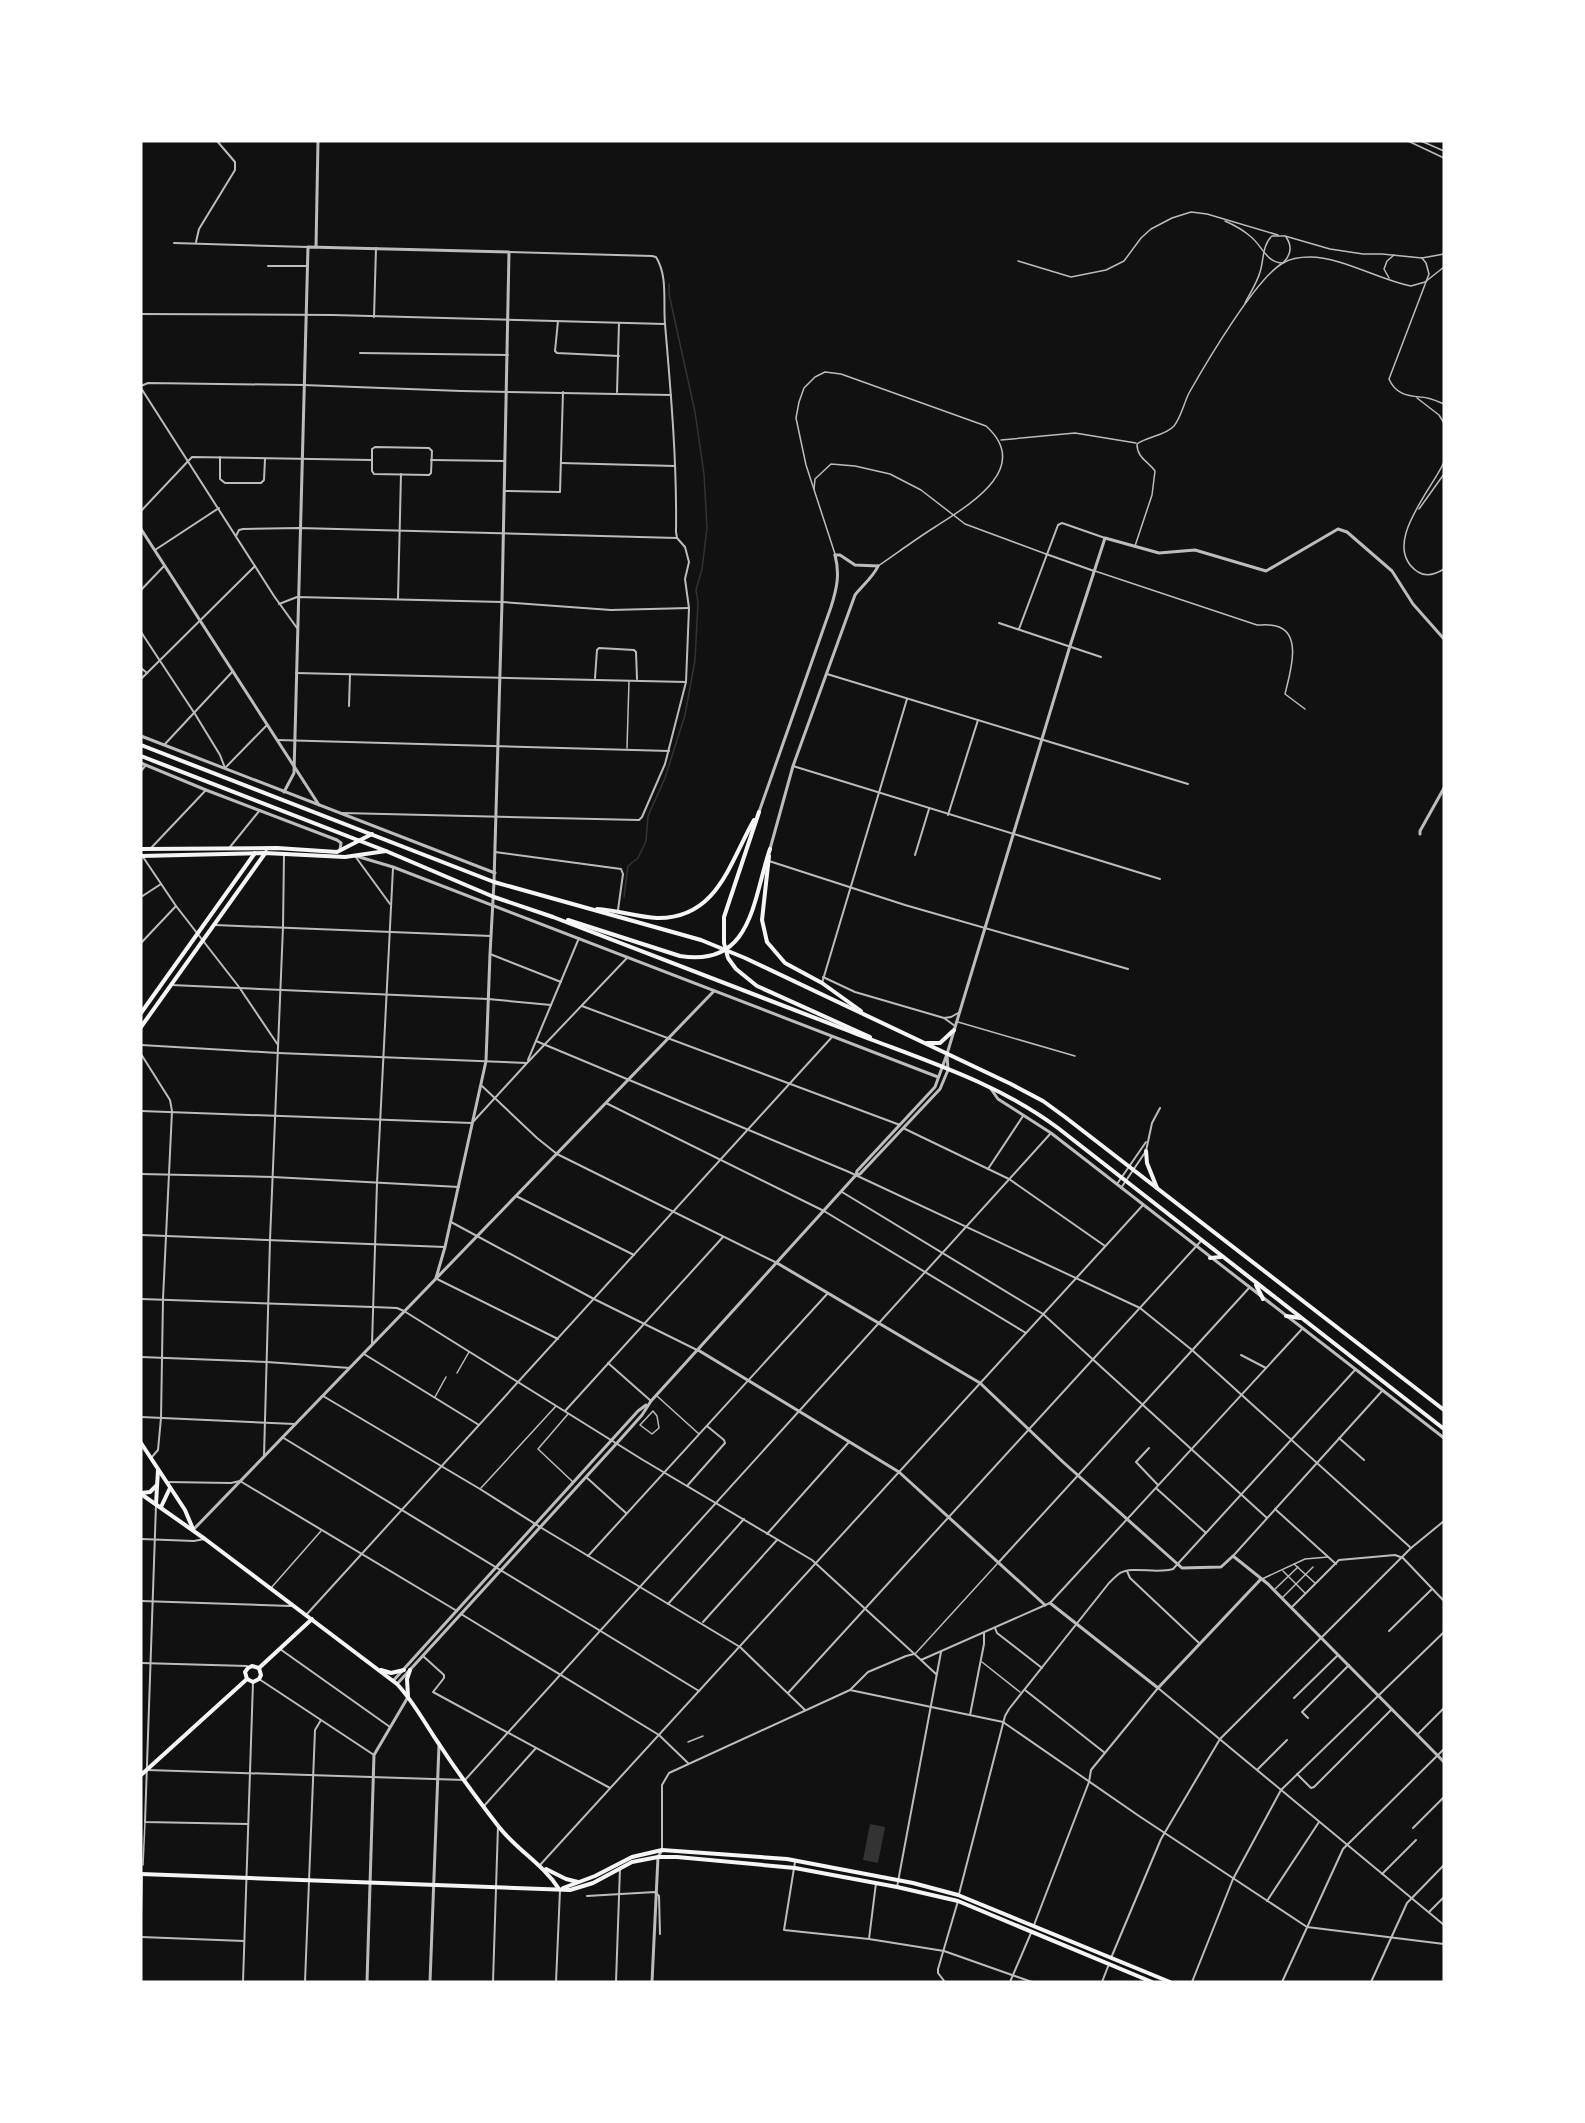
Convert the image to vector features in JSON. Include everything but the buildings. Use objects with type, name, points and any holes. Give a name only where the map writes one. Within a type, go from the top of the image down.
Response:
[{"type":"main road","points":[[141,745],[494,882],[701,940],[746,958],[1011,1084],[1043,1101],[1444,1410]]},
{"type":"main road","points":[[141,756],[386,851],[494,897],[553,917],[942,1067],[990,1088],[1037,1113],[1444,1429]]},
{"type":"main road","points":[[588,908],[618,910],[661,918],[687,914],[702,905],[719,885],[759,812]]},
{"type":"main road","points":[[759,812],[732,891],[723,926],[726,953],[736,969],[757,986],[861,1032],[882,1044]]},
{"type":"main road","points":[[141,849],[269,848],[340,851],[372,834]]},
{"type":"main road","points":[[141,1013],[259,848]]},
{"type":"main road","points":[[141,1027],[269,848]]},
{"type":"main road","points":[[770,849],[762,920],[767,942],[785,963],[822,983],[873,1019]]},
{"type":"main road","points":[[553,917],[590,926],[680,956],[695,958],[717,954],[734,944],[747,926],[770,849]]},
{"type":"main road","points":[[141,855],[265,853],[354,856],[386,851]]},
{"type":"main road","points":[[923,1042],[940,1043],[955,1028]]},
{"type":"main road","points":[[1146,1150],[1147,1163],[1157,1189]]},
{"type":"main road","points":[[1210,1258],[1223,1257]]},
{"type":"main road","points":[[1255,1282],[1263,1299]]},
{"type":"main road","points":[[1286,1316],[1302,1319]]},
{"type":"main road","points":[[141,1443],[185,1510],[193,1530]]},
{"type":"main road","points":[[156,1504],[158,1470]]},
{"type":"main road","points":[[141,1493],[150,1492],[158,1485]]},
{"type":"main road","points":[[161,1507],[170,1488]]},
{"type":"main road","points":[[141,1493],[395,1683],[408,1697],[498,1826],[540,1865],[560,1890]]},
{"type":"main road","points":[[259,1668],[312,1620]]},
{"type":"main road","points":[[250,1666],[259,1668],[261,1675],[259,1679],[253,1682],[247,1679],[245,1672],[250,1666]]},
{"type":"main road","points":[[376,1668],[392,1673],[404,1670]]},
{"type":"main road","points":[[408,1697],[407,1679],[410,1670]]},
{"type":"main road","points":[[141,1775],[247,1679]]},
{"type":"main road","points":[[560,1890],[632,1857],[662,1850],[795,1861],[898,1880],[958,1895],[1170,1982]]},
{"type":"main road","points":[[142,1874],[570,1890],[584,1886],[637,1861],[658,1857],[795,1868],[958,1901],[1152,1982]]},
{"type":"main road","points":[[540,1865],[566,1879],[580,1882]]},
{"type":"street","points":[[196,242],[199,229],[236,170],[235,162],[217,141]]},
{"type":"street","points":[[316,248],[318,141]]},
{"type":"street","points":[[1408,141],[1444,158]]},
{"type":"street","points":[[1421,141],[1444,151]]},
{"type":"street","points":[[1018,261],[1071,277],[1117,266],[1124,261],[1140,238],[1151,229],[1172,218],[1191,212],[1207,214],[1330,249],[1422,258],[1444,254]]},
{"type":"street","points":[[1222,219],[1249,235],[1271,260],[1283,263],[1302,257],[1314,257],[1411,286],[1425,282],[1444,267]]},
{"type":"street","points":[[1242,309],[1260,273],[1268,240],[1278,235]]},
{"type":"street","points":[[1000,440],[1075,433],[1137,444],[1143,439],[1169,430],[1175,425],[1188,394],[1242,309],[1290,252],[1291,245],[1285,236]]},
{"type":"street","points":[[174,243],[656,257],[664,283],[676,466],[677,538]]},
{"type":"street","points":[[284,792],[293,777],[294,767],[308,247]]},
{"type":"street","points":[[374,317],[375,248]]},
{"type":"street","points":[[436,1278],[446,1246],[486,1061],[490,936],[495,873],[509,252]]},
{"type":"street","points":[[1391,280],[1384,269],[1387,261],[1395,255]]},
{"type":"street","points":[[1422,258],[1429,274],[1389,379],[1400,393],[1416,398],[1432,399],[1444,404]]},
{"type":"street","points":[[268,266],[307,266]]},
{"type":"street","points":[[141,314],[508,319],[665,324]]},
{"type":"street","points":[[558,321],[555,351],[557,353],[619,356]]},
{"type":"street","points":[[617,393],[619,323]]},
{"type":"street","points":[[360,353],[507,355]]},
{"type":"street","points":[[759,812],[838,586],[839,569],[814,490],[796,418],[804,388],[815,377],[825,372],[841,374],[986,426],[998,436],[1004,449],[1002,466],[994,481],[954,516],[937,525],[878,566],[855,565],[840,555],[835,555]]},
{"type":"street","points":[[297,628],[279,604],[141,387],[148,383],[303,385],[672,395]]},
{"type":"street","points":[[505,491],[560,492],[563,392]]},
{"type":"street","points":[[1416,398],[1439,415],[1444,423]]},
{"type":"street","points":[[1134,546],[1155,483],[1155,471],[1137,452],[1137,444]]},
{"type":"street","points":[[375,447],[429,448],[432,451],[431,460],[429,475],[374,474],[371,460],[372,449],[375,447]]},
{"type":"street","points":[[141,511],[188,461],[198,456],[371,460]]},
{"type":"street","points":[[220,457],[220,479],[225,483],[261,483],[264,480],[266,459]]},
{"type":"street","points":[[431,460],[505,461]]},
{"type":"street","points":[[1444,462],[1415,514],[1403,543],[1407,560],[1422,574],[1430,575],[1444,569]]},
{"type":"street","points":[[561,463],[676,466]]},
{"type":"street","points":[[814,490],[815,479],[831,464],[855,466],[890,474],[933,499],[965,524],[1094,571],[1257,625],[1279,626],[1289,635],[1294,653],[1285,694],[1305,709]]},
{"type":"street","points":[[398,599],[401,474]]},
{"type":"street","points":[[1415,514],[1444,474]]},
{"type":"street","points":[[155,550],[219,508]]},
{"type":"street","points":[[1019,629],[1056,528],[1060,524],[1159,553],[1195,550],[1266,571],[1338,529],[1347,532],[1392,571],[1413,604],[1444,639]]},
{"type":"street","points":[[236,536],[239,530],[243,529],[299,528],[677,538],[685,546],[689,569],[685,582],[689,608],[686,682],[669,751],[658,782],[639,820],[337,813]]},
{"type":"street","points":[[141,529],[320,806]]},
{"type":"street","points":[[395,1683],[423,1656],[586,1477],[656,1395],[860,1174],[935,1087],[960,1012],[1070,646],[1106,538]]},
{"type":"street","points":[[141,590],[164,566]]},
{"type":"street","points":[[141,679],[255,566]]},
{"type":"street","points":[[770,849],[793,766],[855,595],[877,571],[878,566]]},
{"type":"street","points":[[279,604],[297,597],[502,602],[611,610],[689,608]]},
{"type":"street","points":[[999,623],[1101,657]]},
{"type":"street","points":[[141,632],[220,755],[224,769]]},
{"type":"street","points":[[595,679],[599,648],[634,650],[637,657],[637,679]]},
{"type":"street","points":[[141,668],[147,673]]},
{"type":"street","points":[[164,745],[195,714],[232,671]]},
{"type":"street","points":[[296,673],[637,679],[686,682]]},
{"type":"street","points":[[349,706],[350,674]]},
{"type":"street","points":[[827,674],[1188,784]]},
{"type":"street","points":[[627,750],[629,680]]},
{"type":"street","points":[[822,983],[907,699]]},
{"type":"street","points":[[948,815],[978,720]]},
{"type":"street","points":[[224,769],[267,725]]},
{"type":"street","points":[[141,736],[495,873]]},
{"type":"street","points":[[277,740],[669,751]]},
{"type":"street","points":[[141,763],[337,840],[341,843],[340,851]]},
{"type":"street","points":[[141,771],[146,765]]},
{"type":"street","points":[[793,766],[1160,879]]},
{"type":"street","points":[[1420,834],[1444,788]]},
{"type":"street","points":[[151,849],[206,790]]},
{"type":"street","points":[[304,800],[310,792]]},
{"type":"street","points":[[915,855],[929,809]]},
{"type":"street","points":[[230,848],[260,810]]},
{"type":"street","points":[[495,852],[621,869],[618,910]]},
{"type":"street","points":[[264,1456],[284,854]]},
{"type":"street","points":[[141,855],[202,942],[239,987],[278,1045]]},
{"type":"street","points":[[354,856],[393,867],[938,1077]]},
{"type":"street","points":[[354,856],[390,904]]},
{"type":"street","points":[[484,869],[495,861]]},
{"type":"street","points":[[769,861],[850,888],[1128,969]]},
{"type":"street","points":[[372,1344],[382,1056],[393,867]]},
{"type":"street","points":[[141,897],[161,884]]},
{"type":"street","points":[[141,943],[176,906]]},
{"type":"street","points":[[214,925],[389,930],[490,936]]},
{"type":"street","points":[[527,1063],[579,939]]},
{"type":"street","points":[[490,954],[561,982]]},
{"type":"street","points":[[141,1110],[472,1123],[628,957]]},
{"type":"street","points":[[823,977],[855,992],[944,1018],[955,1028]]},
{"type":"street","points":[[171,985],[488,999],[551,1005]]},
{"type":"street","points":[[193,1530],[714,991]]},
{"type":"street","points":[[582,1006],[670,1037],[902,1127],[1009,1179],[1105,1246]]},
{"type":"street","points":[[944,1018],[960,1012]]},
{"type":"street","points":[[957,1021],[1075,1056]]},
{"type":"street","points":[[306,1615],[832,1037]]},
{"type":"street","points":[[536,1041],[856,1176],[1140,1308],[1192,1350],[1411,1548]]},
{"type":"street","points":[[141,1045],[527,1063]]},
{"type":"street","points":[[141,1054],[170,1100],[172,1111],[163,1299],[161,1418],[158,1450],[151,1458]]},
{"type":"street","points":[[902,1127],[940,1089],[948,1070],[947,1054]]},
{"type":"street","points":[[482,1086],[557,1154],[777,1263],[980,1383],[1182,1568],[1221,1567],[1382,1391]]},
{"type":"street","points":[[990,1088],[998,1100],[1050,1133],[1444,1438]]},
{"type":"street","points":[[606,1103],[824,1211],[1026,1333]]},
{"type":"street","points":[[1121,1188],[1146,1150],[1152,1123],[1160,1108]]},
{"type":"street","points":[[988,1168],[1023,1116]]},
{"type":"street","points":[[147,1770],[465,1780],[1050,1133]]},
{"type":"street","points":[[1117,1185],[1148,1139]]},
{"type":"street","points":[[141,1174],[273,1177],[459,1187]]},
{"type":"street","points":[[842,1192],[1044,1314],[1267,1518]]},
{"type":"street","points":[[516,1196],[634,1255]]},
{"type":"street","points":[[540,1865],[1143,1205]]},
{"type":"street","points":[[451,1222],[594,1299],[698,1350],[899,1472],[1045,1605]]},
{"type":"street","points":[[141,1235],[446,1246]]},
{"type":"street","points":[[565,1411],[723,1237]]},
{"type":"street","points":[[788,1693],[1201,1240]]},
{"type":"street","points":[[436,1278],[558,1339]]},
{"type":"street","points":[[652,1982],[655,1892],[658,1857],[662,1850],[663,1780],[669,1773],[850,1690],[868,1672],[914,1654],[1249,1288]]},
{"type":"street","points":[[588,1556],[828,1293]]},
{"type":"street","points":[[141,1299],[397,1308],[404,1311],[616,1443],[816,1563],[937,1675]]},
{"type":"street","points":[[921,1660],[1050,1603],[1302,1329]]},
{"type":"street","points":[[457,1373],[469,1352]]},
{"type":"street","points":[[363,1354],[479,1425]]},
{"type":"street","points":[[1241,1355],[1266,1368]]},
{"type":"street","points":[[141,1357],[350,1368]]},
{"type":"street","points":[[608,1363],[649,1403]]},
{"type":"street","points":[[958,1895],[1005,1716],[1109,1583],[1119,1574],[1127,1571],[1173,1569],[1355,1370]]},
{"type":"street","points":[[434,1397],[446,1377]]},
{"type":"street","points":[[656,1395],[699,1434]]},
{"type":"street","points":[[323,1396],[740,1647],[805,1710]]},
{"type":"street","points":[[395,1683],[404,1670],[638,1411],[649,1403]]},
{"type":"street","points":[[480,1489],[556,1406]]},
{"type":"street","points":[[653,1411],[657,1416],[659,1428],[652,1434],[640,1425],[653,1411]]},
{"type":"street","points":[[569,1413],[538,1449],[574,1482]]},
{"type":"street","points":[[141,1417],[295,1424]]},
{"type":"street","points":[[687,1486],[725,1441],[706,1426]]},
{"type":"street","points":[[282,1437],[699,1691]]},
{"type":"street","points":[[1340,1438],[1364,1460]]},
{"type":"street","points":[[767,1534],[849,1442]]},
{"type":"street","points":[[1149,1448],[1136,1462],[1157,1487],[1206,1533]]},
{"type":"street","points":[[586,1477],[626,1513]]},
{"type":"street","points":[[167,1482],[231,1484],[240,1481],[457,1611]]},
{"type":"street","points":[[142,1865],[156,1504]]},
{"type":"street","points":[[1275,1509],[1336,1564]]},
{"type":"street","points":[[668,1604],[744,1519]]},
{"type":"street","points":[[1111,1958],[1150,1861],[1220,1739],[1411,1548],[1444,1521]]},
{"type":"street","points":[[270,1588],[322,1530]]},
{"type":"street","points":[[141,1539],[194,1541],[205,1539]]},
{"type":"street","points":[[702,1623],[777,1540]]},
{"type":"street","points":[[1292,1607],[1344,1558],[1395,1555],[1402,1558],[1444,1600]]},
{"type":"street","points":[[1233,1556],[1292,1607],[1444,1762]]},
{"type":"street","points":[[1010,1982],[1089,1782],[1091,1770],[1158,1688],[1261,1579],[1305,1559],[1328,1557]]},
{"type":"street","points":[[1294,1564],[1315,1584]]},
{"type":"street","points":[[1274,1590],[1298,1567]]},
{"type":"street","points":[[1282,1598],[1313,1567]]},
{"type":"street","points":[[1282,1569],[1306,1593]]},
{"type":"street","points":[[1127,1571],[1130,1578],[1200,1643]]},
{"type":"street","points":[[1389,1631],[1432,1588]]},
{"type":"street","points":[[141,1601],[293,1606]]},
{"type":"street","points":[[1050,1603],[1158,1688],[1444,1925]]},
{"type":"street","points":[[461,1614],[659,1735],[688,1763]]},
{"type":"street","points":[[994,1628],[997,1633],[1042,1668]]},
{"type":"street","points":[[1192,1982],[1233,1879],[1281,1790],[1444,1632]]},
{"type":"street","points":[[970,1715],[984,1644],[984,1633]]},
{"type":"street","points":[[280,1649],[390,1727]]},
{"type":"street","points":[[897,1887],[941,1652]]},
{"type":"street","points":[[1294,1698],[1338,1654]]},
{"type":"street","points":[[423,1656],[444,1675],[433,1692],[610,1788]]},
{"type":"street","points":[[981,1661],[1022,1694]]},
{"type":"street","points":[[141,1663],[250,1666]]},
{"type":"street","points":[[1308,1718],[1302,1712],[1349,1665]]},
{"type":"street","points":[[259,1679],[374,1755]]},
{"type":"street","points":[[243,1982],[253,1682]]},
{"type":"street","points":[[850,1690],[1003,1722],[1306,1927],[1444,1944]]},
{"type":"street","points":[[1025,1690],[1105,1753]]},
{"type":"street","points":[[367,1982],[374,1755],[408,1697]]},
{"type":"street","points":[[1417,1735],[1444,1708]]},
{"type":"street","points":[[1297,1774],[1310,1787],[1314,1787],[1392,1709]]},
{"type":"street","points":[[305,1982],[315,1730],[321,1720]]},
{"type":"street","points":[[688,1742],[703,1736]]},
{"type":"street","points":[[1257,1770],[1287,1740]]},
{"type":"street","points":[[430,1982],[440,1745]]},
{"type":"street","points":[[483,1806],[537,1748]]},
{"type":"street","points":[[1282,1982],[1346,1844],[1444,1749]]},
{"type":"street","points":[[1413,1828],[1444,1797]]},
{"type":"street","points":[[143,1822],[248,1824]]},
{"type":"street","points":[[1267,1901],[1319,1822]]},
{"type":"street","points":[[493,1982],[498,1826]]},
{"type":"street","points":[[1382,1874],[1416,1840]]},
{"type":"street","points":[[795,1861],[784,1930],[869,1939],[944,1951],[1032,1982]]},
{"type":"street","points":[[1371,1982],[1411,1898],[1444,1865]]},
{"type":"street","points":[[616,1982],[620,1869]]},
{"type":"street","points":[[141,1915],[142,1874]]},
{"type":"street","points":[[869,1939],[876,1883]]},
{"type":"street","points":[[556,1982],[560,1890]]},
{"type":"street","points":[[587,1896],[655,1892]]},
{"type":"street","points":[[655,1892],[659,1896],[660,1934]]},
{"type":"street","points":[[1429,1912],[1444,1897]]},
{"type":"street","points":[[945,1982],[938,1973],[958,1901]]},
{"type":"street","points":[[141,1937],[244,1941]]},
{"type":"street","points":[[1102,1982],[1109,1964]]},
{"type":"shaded area","points":[[870,1824],[885,1827],[878,1863],[863,1860]]},
{"type":"waterway","points":[[624,897],[628,866],[638,858],[646,841],[648,816],[665,778],[685,715],[695,660],[698,602],[696,590],[702,569],[707,528],[704,474],[695,412],[669,294],[669,284]]}]
